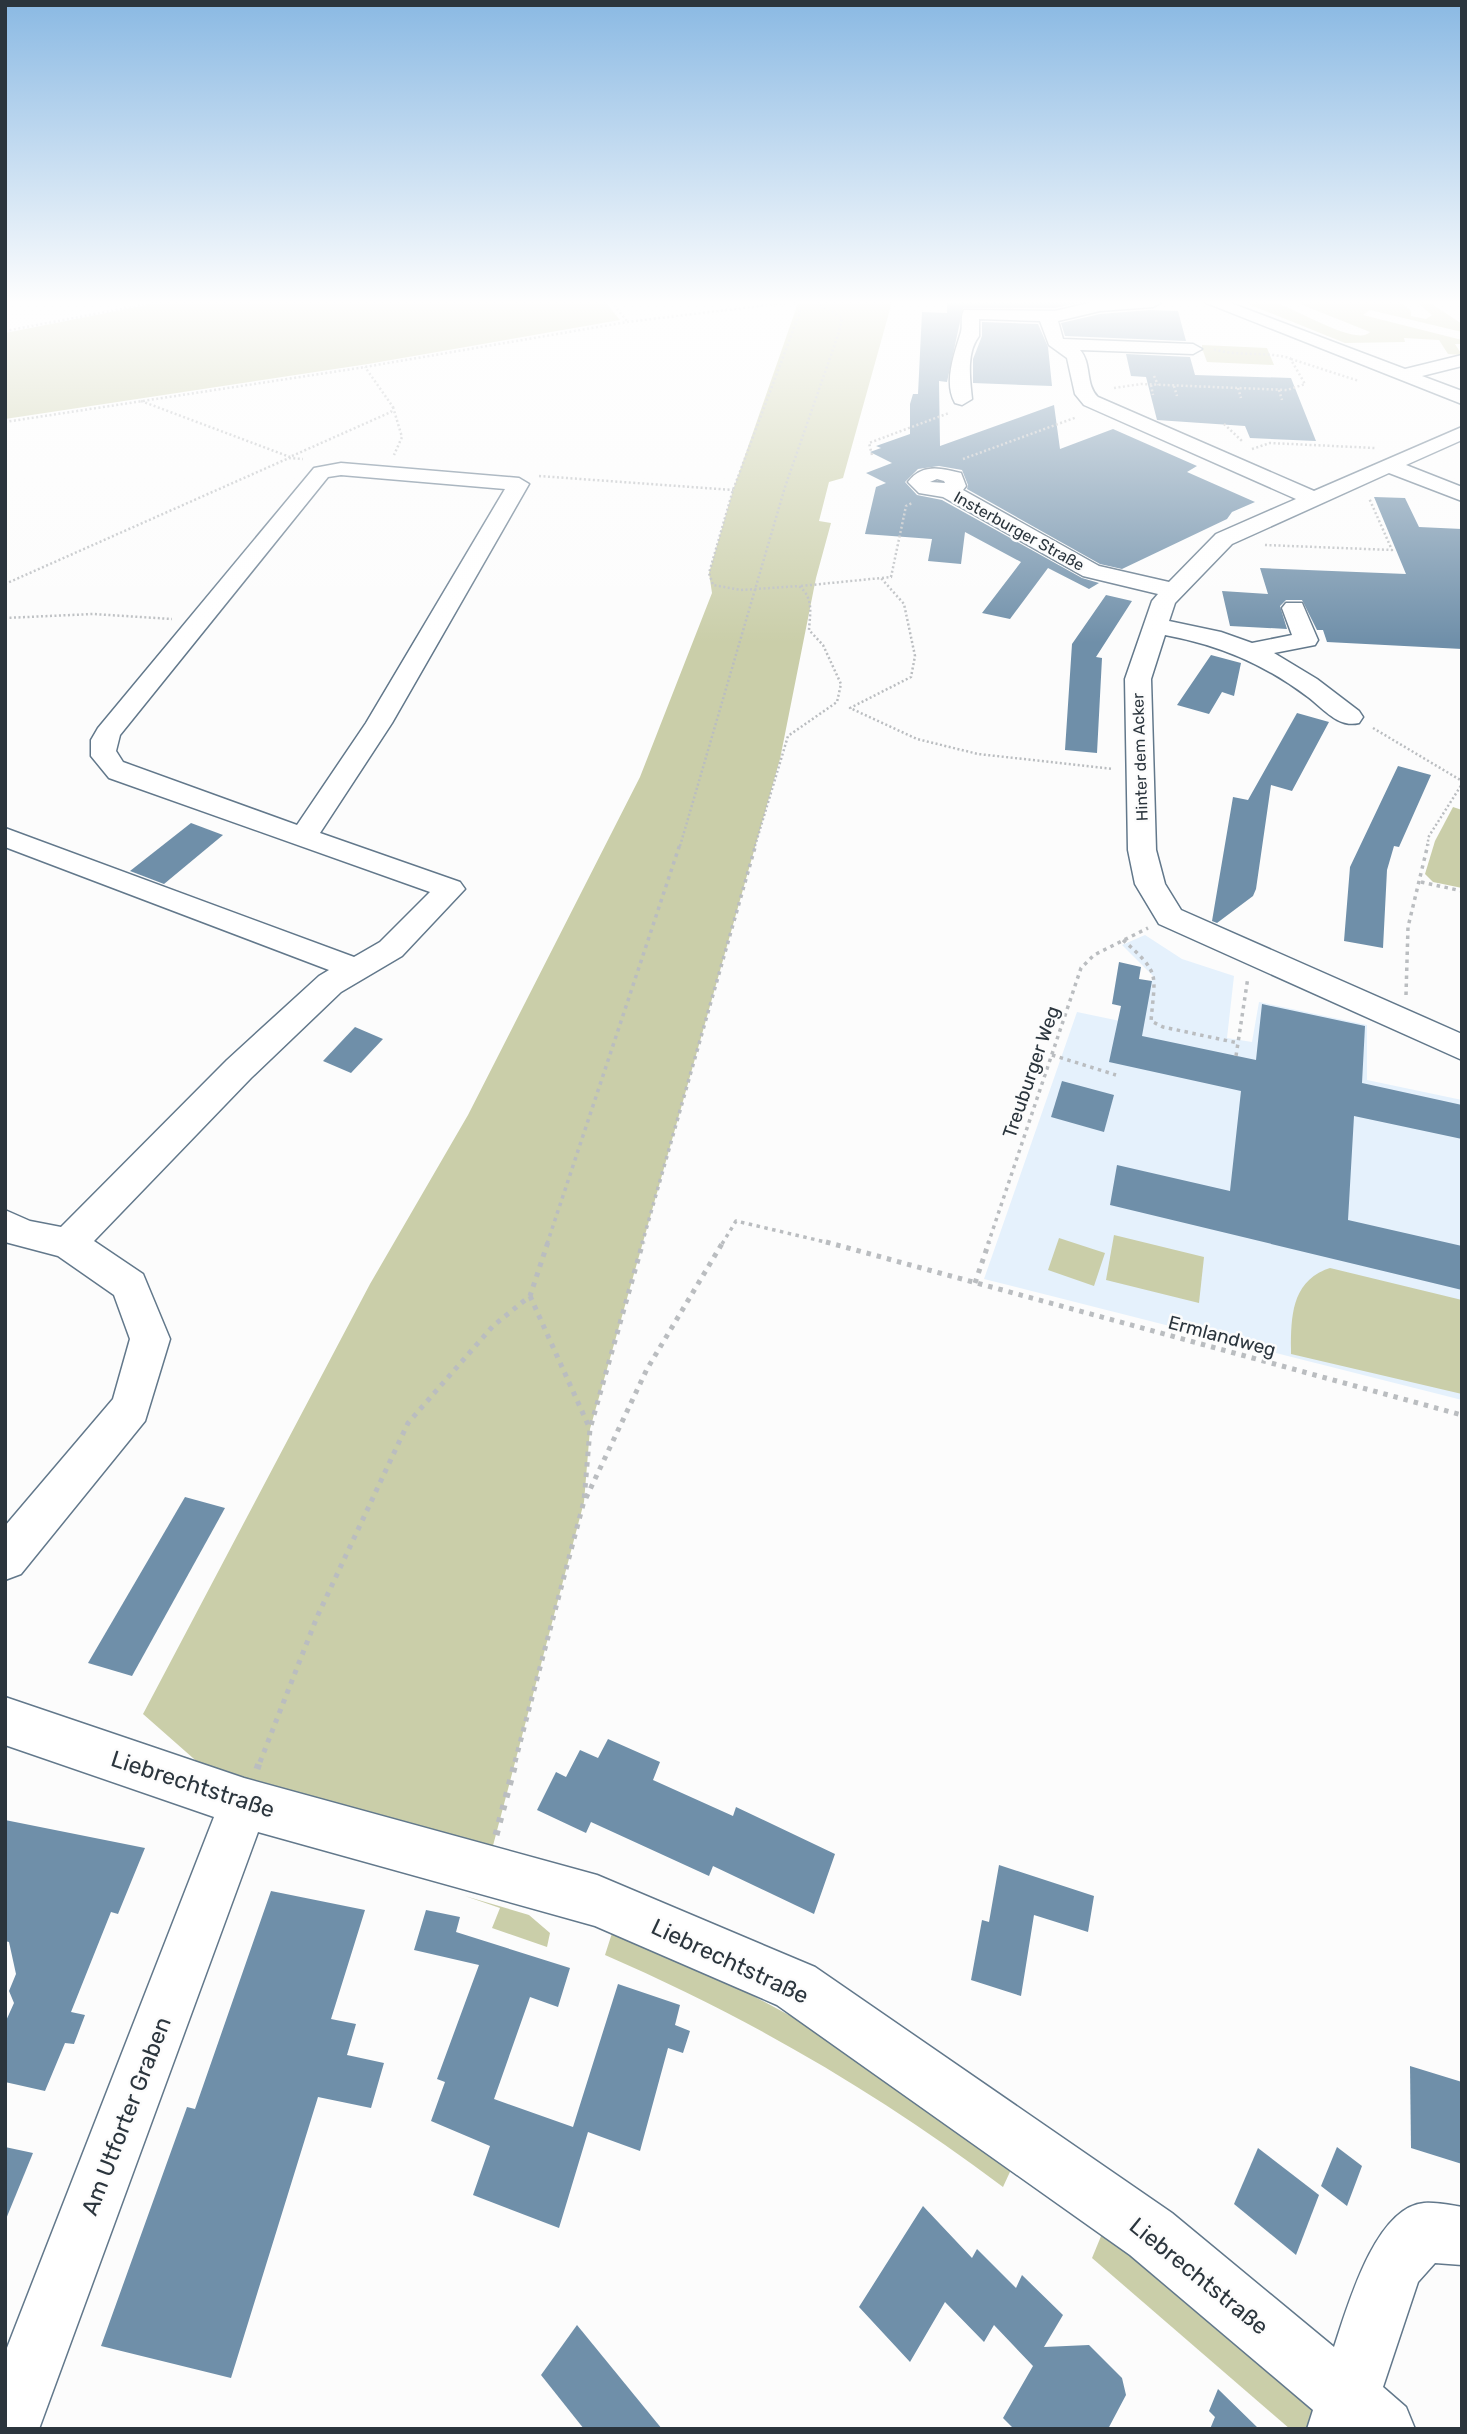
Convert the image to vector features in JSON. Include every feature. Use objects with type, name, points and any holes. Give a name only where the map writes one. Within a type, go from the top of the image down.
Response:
[{"type":"street","points":[[1137,416],[1226,461],[1311,498]]},
{"type":"street","name":"Hinter dem Acker","points":[[1170,917],[1150,884],[1142,850],[1138,679],[1164,601],[1224,539],[1462,433]]},
{"type":"street","points":[[1395,461],[1462,495]]},
{"type":"street","points":[[68,1243],[239,1069],[330,984],[391,949],[450,889],[119,772],[107,764],[102,745],[107,734],[321,472],[341,469],[519,484],[379,723],[303,837]]},
{"type":"street","name":"Insterburger Straße","points":[[942,485],[1091,571],[1173,590]]},
{"type":"street","points":[[1248,651],[1306,640],[1294,608]]},
{"type":"street","points":[[1156,626],[1228,642],[1248,651],[1310,684],[1350,717]]},
{"type":"street","points":[[5,837],[356,969]]},
{"type":"street","points":[[1170,917],[1251,955],[1405,1020],[1462,1048]]},
{"type":"street","points":[[5,1225],[22,1234],[68,1243],[129,1285],[150,1339],[131,1408],[5,1559]]},
{"type":"street","name":"Liebrechtstraße","points":[[5,1721],[244,1803],[597,1901],[796,1986],[1151,2234],[1357,2419]]},
{"type":"street","name":"Am Utforter Graben","points":[[7,2429],[244,1803]]},
{"type":"street","points":[[1357,2419],[1374,2315],[1396,2262],[1423,2232],[1462,2236]]},
{"type":"path","points":[[5,422],[44,416]]},
{"type":"path","points":[[180,416],[291,457],[383,416]]},
{"type":"path","points":[[391,460],[401,446],[404,434],[396,416]]},
{"type":"path","points":[[761,416],[733,490],[709,573],[713,585],[754,589],[891,577],[906,506],[942,485],[959,460],[1068,416]]},
{"type":"path","points":[[244,1803],[317,1617],[408,1423],[493,1326],[530,1296],[682,838],[754,589],[810,416]]},
{"type":"path","points":[[872,455],[869,443],[941,416]]},
{"type":"path","points":[[1224,424],[1236,438],[1255,447]]},
{"type":"path","points":[[1226,461],[1270,443],[1370,447],[1395,461]]},
{"type":"path","points":[[1224,539],[1265,545],[1392,550],[1367,494],[1352,480]]},
{"type":"path","points":[[881,578],[904,604],[915,656],[911,677],[850,708],[917,739],[978,754],[1142,772]]},
{"type":"path","points":[[486,1872],[584,1502],[590,1429],[780,759],[788,736],[837,702],[841,684],[823,645],[809,630],[811,597],[799,586]]},
{"type":"path","points":[[5,618],[111,614],[199,621]]},
{"type":"path","points":[[1350,717],[1417,751],[1462,783],[1429,836],[1422,882],[1408,927],[1405,1020]]},
{"type":"path","points":[[1422,882],[1462,891]]},
{"type":"path","name":"Treuburger Weg","points":[[975,1283],[1081,968],[1094,955],[1170,917]]},
{"type":"path","points":[[1123,940],[1156,972],[1151,1021],[1163,1027],[1238,1043]]},
{"type":"path","points":[[1236,1056],[1251,955]]},
{"type":"path","points":[[1052,1055],[1116,1075]]},
{"type":"path","name":"Ermlandweg","points":[[584,1502],[647,1369],[736,1221],[876,1254],[1462,1415]]},
{"type":"path","points":[[530,1296],[590,1429]]},
{"type":"shaded area","points":[[1145,935],[1182,959],[1234,976],[1227,1038],[1252,1042],[1259,1002],[1367,1025],[1367,1080],[1462,1100],[1462,1400],[984,1279],[1077,1012],[1120,1021],[1141,1032],[1153,976],[1122,945]]},
{"type":"green space","points":[[5,416],[28,416],[5,419]]},
{"type":"green space","points":[[759,416],[860,416],[843,478],[829,482],[819,521],[831,523],[816,578],[780,759],[590,1429],[584,1502],[486,1872],[244,1803],[143,1714],[370,1284],[468,1115],[640,777],[712,593],[709,573],[733,490]]},
{"type":"green space","points":[[1453,807],[1462,810],[1462,888],[1433,882],[1425,874],[1435,841]]},
{"type":"green space","points":[[1114,1235],[1204,1257],[1199,1303],[1106,1280]]},
{"type":"green space","points":[[1059,1238],[1105,1253],[1094,1286],[1048,1270]]},
{"type":"green space","points":[[1330,1268],[1462,1300],[1462,1394],[1291,1354],[1291,1328],[1300,1292],[1317,1274]]},
{"type":"green space","points":[[465,1896],[529,1915],[550,1933],[547,1947],[492,1928],[500,1908]]},
{"type":"green space","points":[[613,1930],[696,1965],[835,2040],[1015,2161],[1003,2187],[909,2120],[811,2059],[709,2004],[605,1955]]},
{"type":"green space","points":[[1104,2229],[1324,2413],[1317,2429],[1290,2429],[1092,2258]]},
{"type":"building","points":[[910,416],[940,416],[940,446],[1025,416],[1055,416],[1060,449],[1113,429],[1197,466],[1187,472],[1255,502],[1232,512],[1227,519],[1122,569],[1100,564],[967,489],[962,470],[939,466],[918,469],[905,482],[917,495],[942,500],[1082,578],[1099,583],[1089,589],[1048,568],[1010,619],[982,613],[1021,562],[965,532],[961,564],[928,561],[932,539],[865,534],[876,487],[886,483],[866,473],[892,463],[870,452],[881,448],[876,446],[910,434]]},
{"type":"building","points":[[1156,416],[1306,416],[1316,441],[1250,438],[1245,426],[1157,420]]},
{"type":"building","points":[[1374,497],[1405,498],[1419,527],[1462,529],[1462,649],[1327,642],[1323,630],[1317,630],[1302,600],[1286,600],[1280,606],[1287,629],[1230,626],[1222,591],[1268,594],[1260,568],[1406,574]]},
{"type":"building","points":[[1106,595],[1132,601],[1096,657],[1102,658],[1097,753],[1065,750],[1072,644]]},
{"type":"building","points":[[1211,655],[1241,663],[1234,696],[1222,692],[1209,714],[1177,705]]},
{"type":"building","points":[[1297,713],[1329,722],[1292,791],[1271,785],[1256,889],[1253,896],[1217,923],[1212,921],[1233,797],[1248,800]]},
{"type":"building","points":[[1398,766],[1431,775],[1399,847],[1394,846],[1387,870],[1383,948],[1344,941],[1350,867]]},
{"type":"building","points":[[191,823],[223,835],[164,884],[130,871]]},
{"type":"building","points":[[1119,962],[1141,967],[1139,979],[1152,981],[1142,1036],[1256,1060],[1262,1004],[1365,1026],[1362,1083],[1462,1105],[1462,1139],[1354,1116],[1348,1220],[1462,1246],[1462,1290],[1110,1205],[1117,1165],[1230,1191],[1241,1091],[1109,1062],[1121,1006],[1112,1004]]},
{"type":"building","points":[[355,1027],[383,1039],[351,1073],[323,1061]]},
{"type":"building","points":[[1062,1081],[1114,1095],[1104,1132],[1051,1117]]},
{"type":"building","points":[[185,1497],[225,1508],[132,1676],[88,1663]]},
{"type":"building","points":[[608,1739],[660,1762],[653,1780],[733,1816],[736,1807],[835,1854],[814,1914],[713,1866],[709,1876],[591,1822],[586,1833],[537,1810],[556,1772],[566,1777],[580,1750],[598,1758]]},
{"type":"building","points":[[5,1820],[145,1848],[118,1914],[111,1912],[71,2012],[85,2015],[74,2044],[65,2043],[45,2091],[5,2082],[5,2023],[14,2003],[9,1991],[16,1974],[9,1942],[5,1941]]},
{"type":"building","points":[[999,1865],[1094,1896],[1088,1932],[1034,1915],[1021,1996],[971,1980],[982,1920],[989,1922]]},
{"type":"building","points":[[271,1891],[365,1910],[331,2019],[356,2024],[347,2055],[384,2063],[371,2108],[318,2097],[231,2378],[101,2346],[187,2107],[195,2109]]},
{"type":"building","points":[[426,1910],[460,1917],[456,1932],[570,1968],[558,2007],[530,1997],[494,2099],[573,2127],[618,1984],[680,2005],[675,2025],[690,2031],[683,2053],[668,2048],[640,2151],[588,2132],[559,2228],[473,2195],[490,2146],[431,2121],[445,2082],[437,2079],[479,1965],[414,1950]]},
{"type":"building","points":[[1410,2066],[1462,2082],[1462,2164],[1411,2148]]},
{"type":"building","points":[[5,2147],[33,2153],[6,2219],[5,2219]]},
{"type":"building","points":[[1337,2147],[1362,2166],[1347,2206],[1321,2186]]},
{"type":"building","points":[[1258,2148],[1319,2195],[1296,2255],[1234,2204]]},
{"type":"building","points":[[923,2206],[972,2258],[977,2249],[1016,2288],[1022,2275],[1063,2315],[1044,2347],[1089,2345],[1122,2378],[1126,2395],[1108,2429],[1014,2429],[1003,2418],[1033,2366],[994,2325],[984,2342],[945,2302],[910,2362],[859,2307]]},
{"type":"building","points":[[577,2325],[662,2429],[584,2429],[541,2375]]},
{"type":"building","points":[[1218,2389],[1259,2429],[1210,2429],[1215,2417],[1209,2411]]}]
